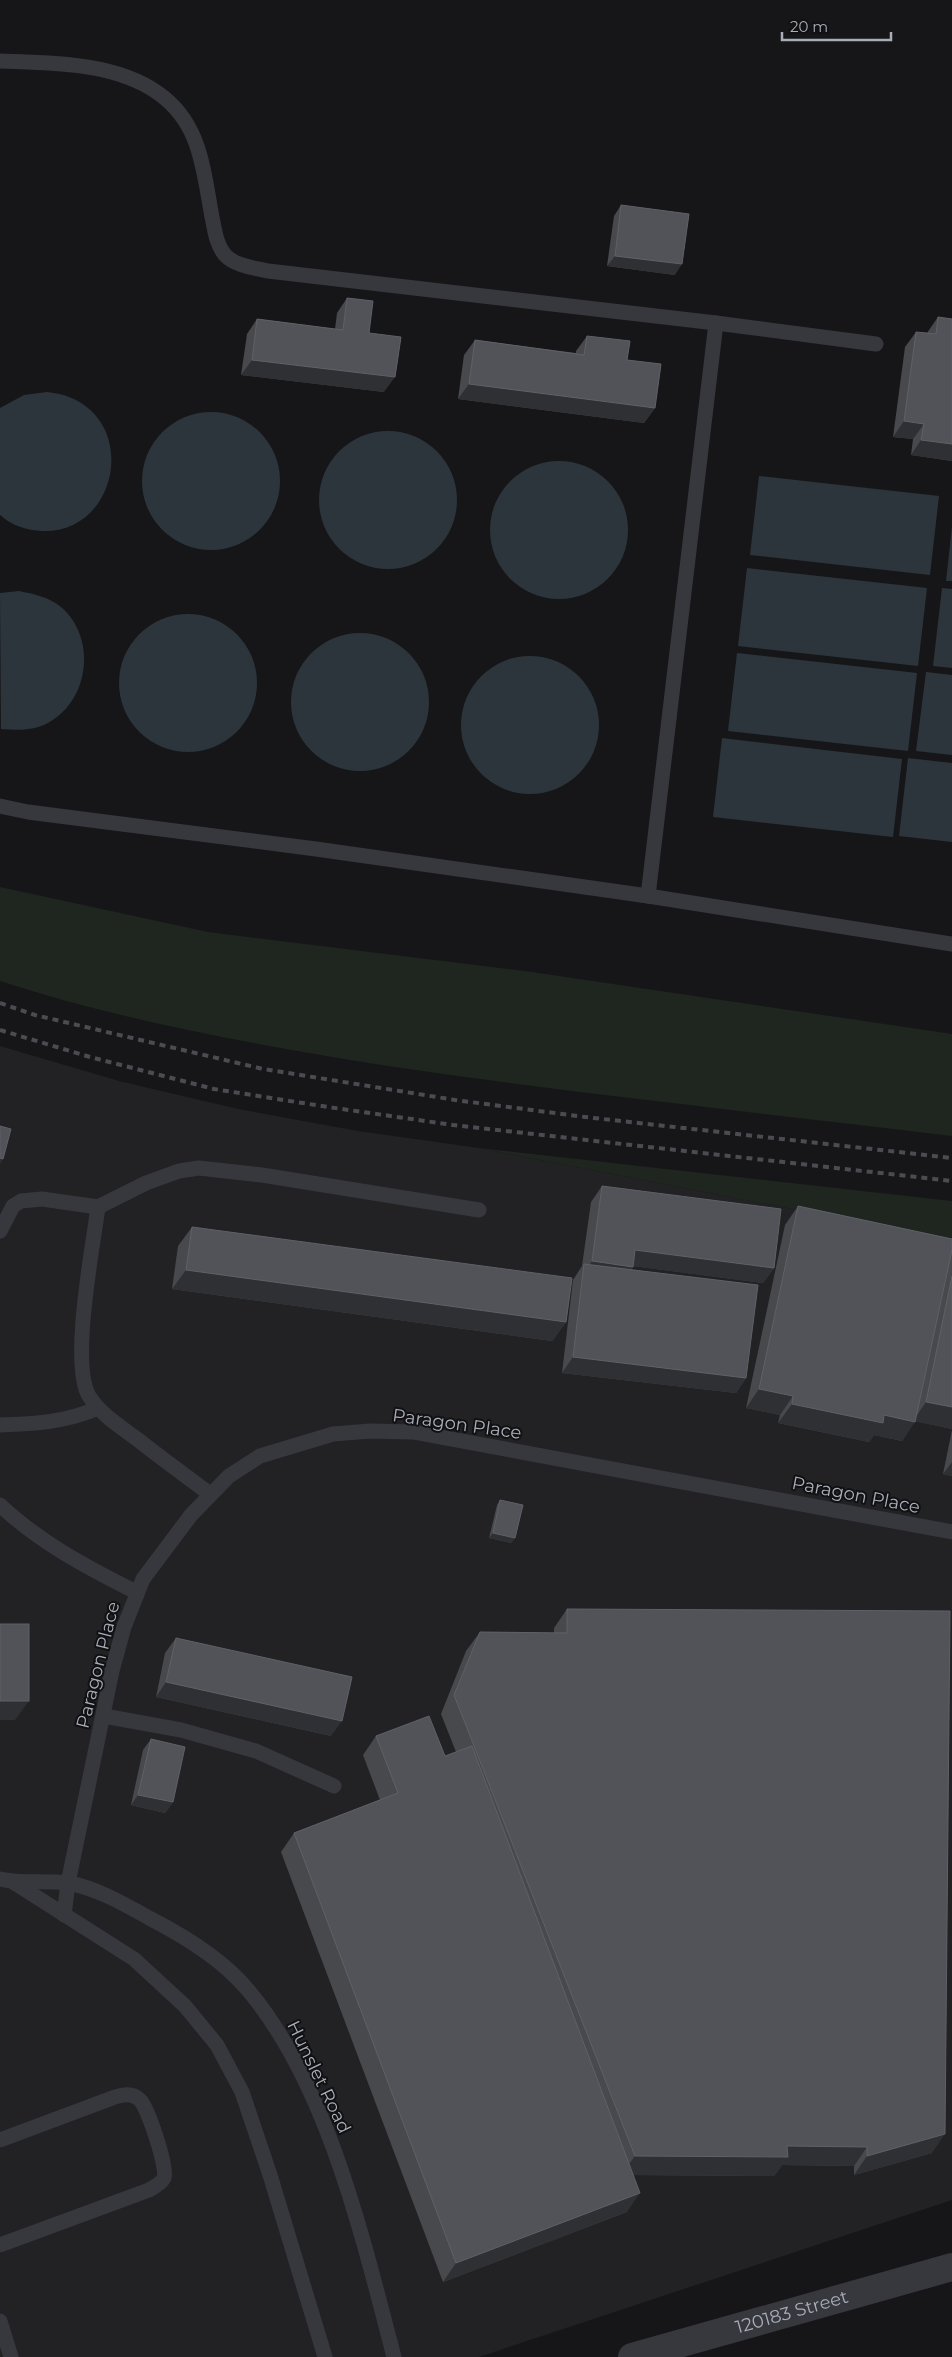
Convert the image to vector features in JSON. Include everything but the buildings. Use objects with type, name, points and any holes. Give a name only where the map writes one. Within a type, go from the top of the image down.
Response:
[{"type":"street","name":"120183 Street","points":[[632,2357],[952,2267]]},
{"type":"lane","points":[[0,61],[69,65],[111,72],[158,93],[192,130],[202,160],[217,243],[226,257],[244,265],[268,271],[716,323],[876,344]]},
{"type":"lane","points":[[648,896],[716,323]]},
{"type":"lane","points":[[0,806],[28,812],[316,849],[648,896],[952,944]]},
{"type":"lane","points":[[0,1231],[13,1206],[21,1201],[42,1199],[98,1207],[146,1183],[179,1171],[199,1168],[253,1174],[479,1210]]},
{"type":"lane","points":[[98,1207],[82,1342],[84,1381],[88,1395],[98,1408],[210,1494]]},
{"type":"lane","points":[[0,1425],[55,1421],[77,1417],[98,1408]]},
{"type":"lane","name":"Paragon Place","points":[[64,1914],[68,1883],[112,1671],[136,1592],[143,1579],[191,1515],[210,1494],[229,1476],[260,1456],[333,1434],[370,1431],[413,1432],[952,1532]]},
{"type":"lane","points":[[0,1506],[19,1524],[63,1552],[100,1574],[136,1592]]},
{"type":"lane","points":[[104,1716],[180,1730],[256,1751],[334,1786]]},
{"type":"lane","name":"Hunslet Road","points":[[6,1880],[68,1883],[118,1901],[193,1944],[215,1960],[248,1989],[282,2035],[336,2155],[394,2357]]},
{"type":"lane","name":"Hunslet Road","points":[[6,1880],[64,1914],[134,1959],[185,2006],[217,2046],[242,2092],[270,2175],[325,2357]]},
{"type":"lane","points":[[0,2140],[124,2094],[132,2095],[143,2103],[165,2164],[165,2176],[160,2183],[149,2190],[0,2245]]},
{"type":"lane","points":[[0,2321],[11,2357]]},
{"type":"shaded area","points":[[47,392],[69,397],[91,411],[105,430],[111,452],[110,475],[102,497],[88,515],[68,527],[42,531],[20,527],[0,515],[0,408],[24,395]]},
{"type":"shaded area","points":[[211,412],[237,417],[260,432],[275,455],[280,481],[275,507],[260,530],[237,545],[211,550],[185,545],[162,530],[147,507],[142,481],[147,455],[162,432],[185,417]]},
{"type":"shaded area","points":[[388,431],[402,432],[414,436],[426,442],[437,451],[446,462],[452,474],[456,486],[456,514],[452,526],[446,538],[437,549],[426,558],[414,564],[402,568],[388,569],[374,568],[362,564],[350,558],[339,549],[330,538],[324,526],[320,514],[319,500],[320,486],[324,474],[330,462],[339,451],[350,442],[362,436],[374,432]]},
{"type":"shaded area","points":[[559,461],[573,462],[586,466],[608,481],[623,503],[627,516],[627,544],[623,557],[608,579],[586,594],[573,598],[559,599],[545,598],[532,594],[510,579],[495,557],[491,544],[490,530],[491,516],[495,503],[510,481],[532,466],[545,462]]},
{"type":"shaded area","points":[[759,476],[939,496],[930,575],[750,555]]},
{"type":"shaded area","points":[[952,527],[952,581],[946,581]]},
{"type":"shaded area","points":[[747,568],[927,588],[918,666],[738,646]]},
{"type":"shaded area","points":[[942,588],[952,589],[952,668],[933,666]]},
{"type":"shaded area","points":[[19,591],[46,598],[61,607],[73,620],[80,636],[84,653],[84,670],[72,701],[61,714],[46,724],[35,728],[1,729],[0,593]]},
{"type":"shaded area","points":[[188,614],[202,615],[215,619],[237,634],[252,656],[256,669],[256,697],[252,710],[237,732],[215,747],[202,751],[188,752],[174,751],[161,747],[139,732],[124,710],[120,697],[119,683],[120,669],[124,656],[139,634],[161,619],[174,615]]},
{"type":"shaded area","points":[[360,633],[374,634],[386,638],[398,644],[409,653],[418,664],[424,676],[428,688],[428,716],[424,728],[418,740],[409,751],[398,760],[386,766],[374,770],[360,771],[346,770],[334,766],[322,760],[311,751],[302,740],[296,728],[292,716],[291,702],[292,688],[296,676],[302,664],[311,653],[322,644],[334,638],[346,634]]},
{"type":"shaded area","points":[[737,653],[917,673],[908,751],[728,731]]},
{"type":"shaded area","points":[[530,656],[544,657],[556,661],[568,667],[579,676],[588,687],[594,699],[598,711],[598,739],[594,751],[588,763],[579,774],[568,783],[556,789],[544,793],[530,794],[516,793],[504,789],[492,783],[481,774],[472,763],[466,751],[462,739],[461,725],[462,711],[466,699],[472,687],[481,676],[492,667],[504,661],[516,657]]},
{"type":"shaded area","points":[[926,672],[952,675],[952,755],[916,751]]},
{"type":"shaded area","points":[[722,738],[902,759],[893,837],[713,817]]},
{"type":"shaded area","points":[[908,758],[952,763],[952,842],[899,836]]},
{"type":"shaded area","points":[[0,887],[208,932],[525,971],[952,1034],[952,1136],[599,1094],[388,1066],[241,1041],[95,1009],[0,981]]},
{"type":"shaded area","points":[[0,1046],[119,1081],[238,1109],[358,1131],[479,1148],[952,1240],[952,2200],[479,2357],[0,2357]]},
{"type":"shaded area","points":[[479,1148],[952,1201],[952,1240]]},
{"type":"railway","points":[[0,1003],[35,1015],[263,1069],[455,1100],[585,1117],[952,1158]]},
{"type":"railway","points":[[0,1030],[90,1057],[214,1089],[453,1125],[952,1181]]}]
